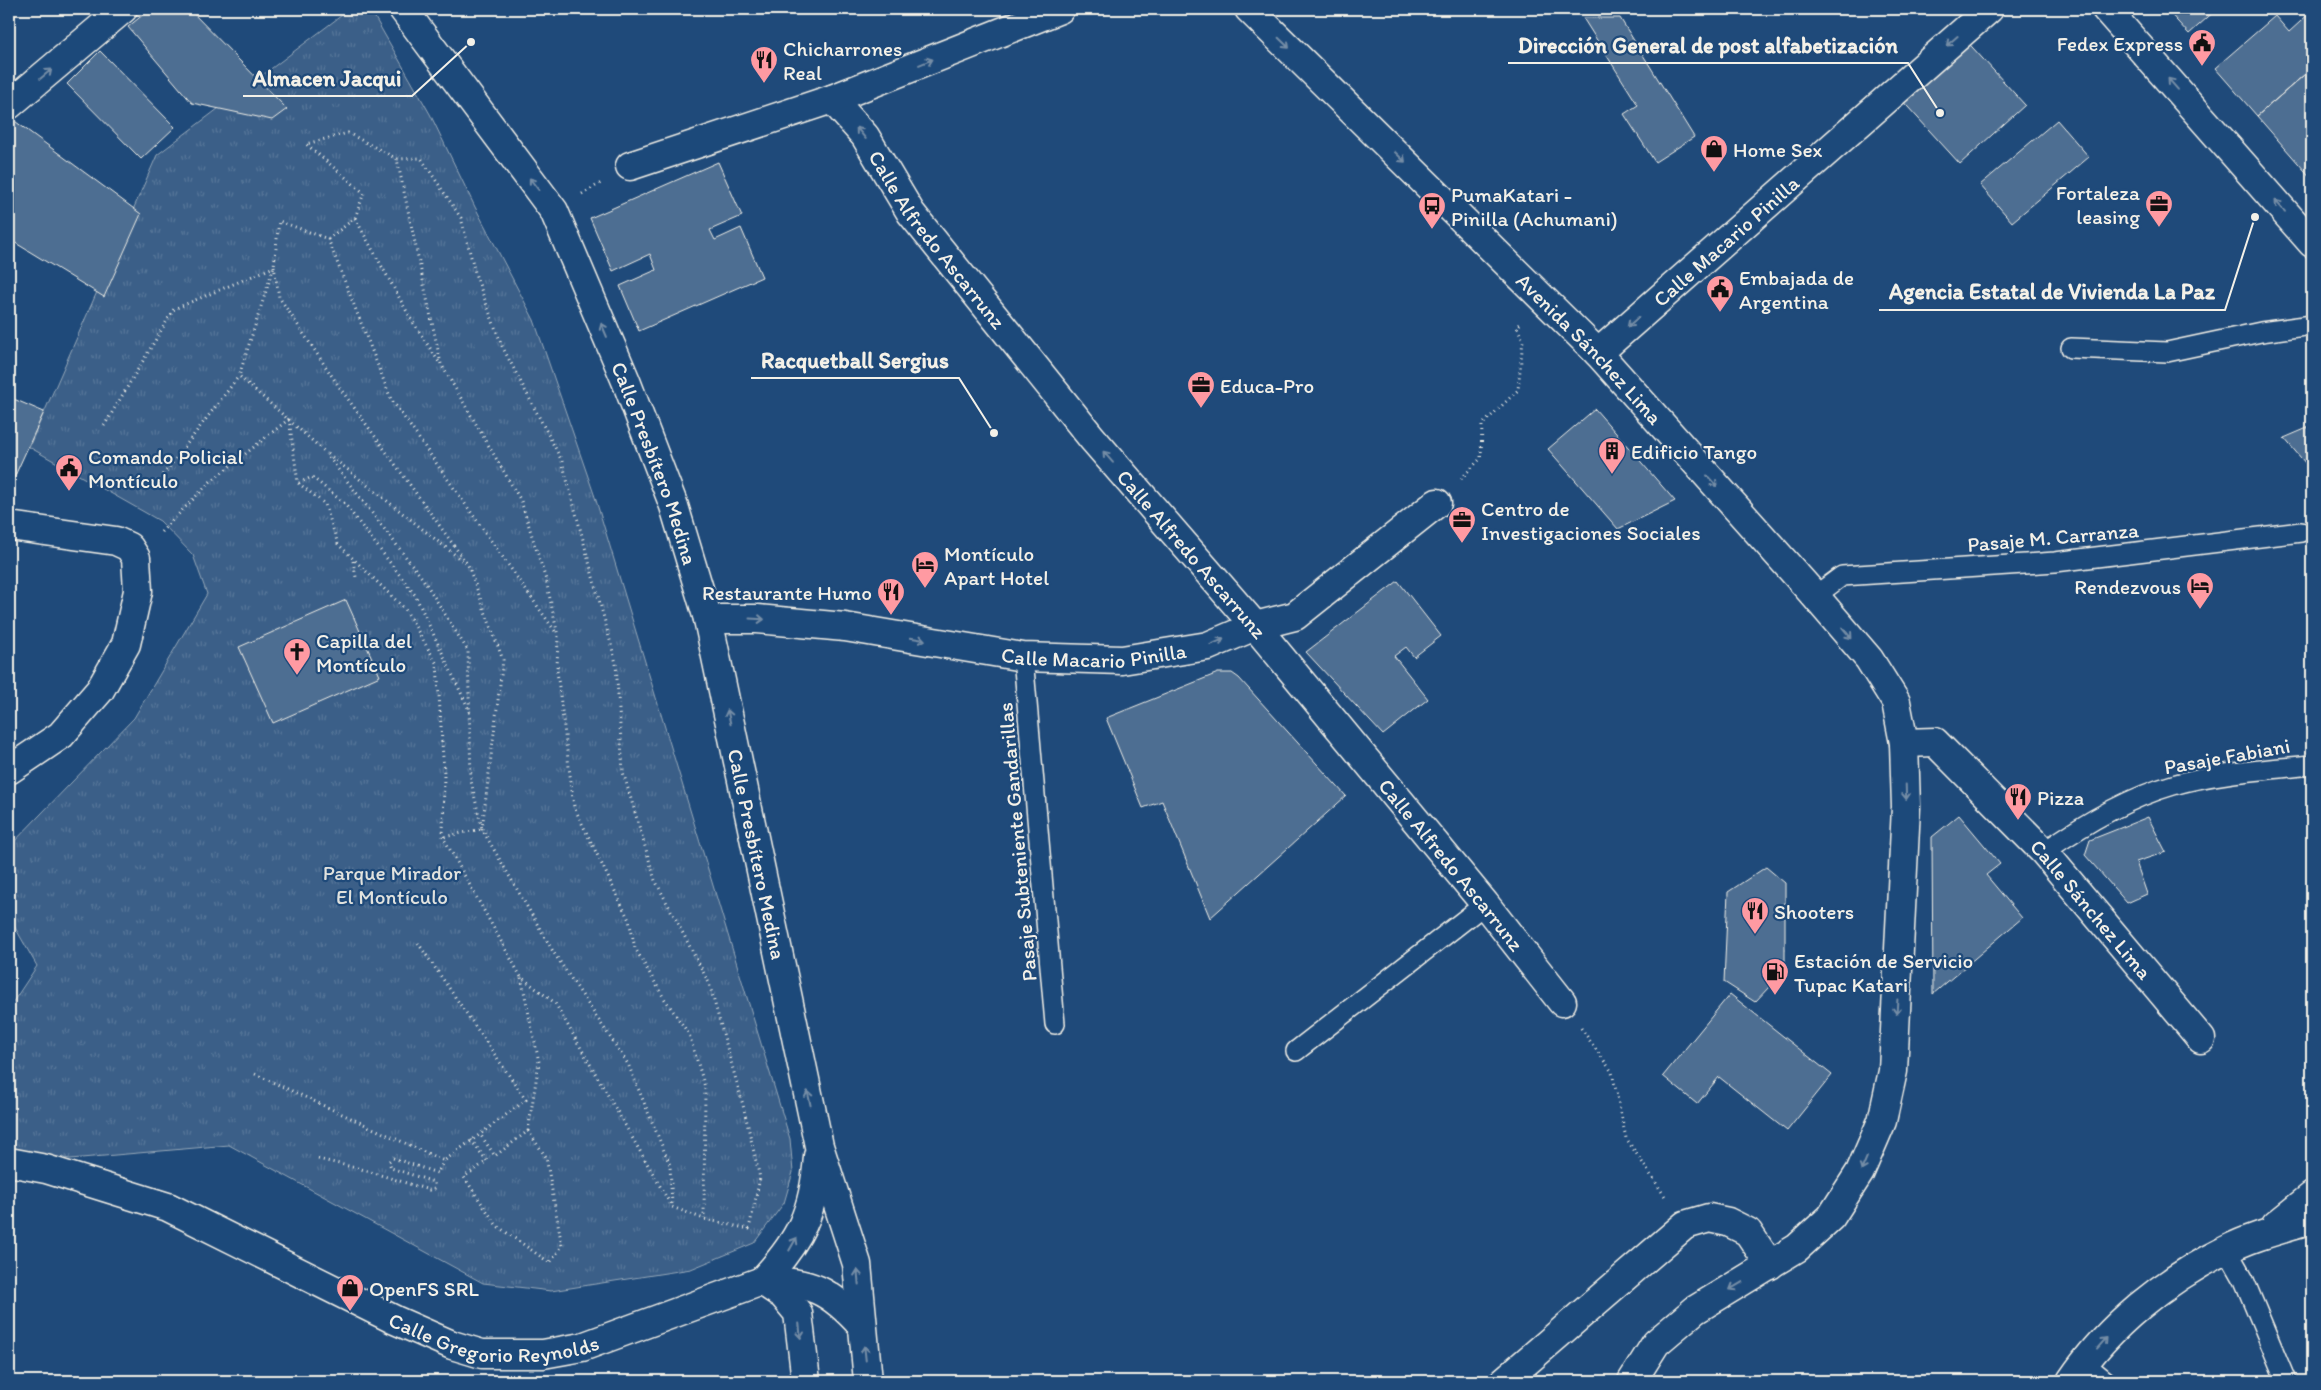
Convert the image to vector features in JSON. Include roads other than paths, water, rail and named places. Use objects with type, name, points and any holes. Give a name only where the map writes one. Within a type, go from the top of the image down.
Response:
[{"type":"street","points":[[9,105],[123,9]]},
{"type":"street","name":"Calle Presbítero Medina","points":[[403,9],[554,211],[630,390],[674,506],[708,619],[819,1146]]},
{"type":"street","points":[[630,166],[832,99],[1060,9]]},
{"type":"street","name":"Avenida Sánchez Lima","points":[[1249,9],[1598,353],[1815,596],[1885,682],[1896,702],[1904,743],[1906,807],[1893,1071],[1882,1121],[1860,1172],[1831,1217],[1797,1248],[1695,1310],[1656,1344],[1632,1381]]},
{"type":"street","name":"Calle Macario Pinilla","points":[[1598,353],[1988,9]]},
{"type":"street","points":[[2106,9],[2312,242]]},
{"type":"street","name":"Calle Alfredo Ascarrunz","points":[[832,99],[865,136],[911,213],[1092,438],[1255,626],[1485,904],[1562,1002]]},
{"type":"street","name":"Calle Macario Pinilla","points":[[708,619],[757,619],[845,627],[1023,657],[1122,660],[1208,646],[1255,626],[1295,616],[1437,503]]},
{"type":"street","points":[[9,526],[116,541],[129,547],[136,558],[138,591],[126,644],[100,690],[61,736],[9,770]]},
{"type":"street","name":"Calle Sánchez Lima","points":[[1904,743],[1935,742],[2044,852],[2200,1039]]},
{"type":"street","points":[[819,1146],[857,1264],[868,1381]]},
{"type":"street","name":"Calle Gregorio Reynolds","points":[[762,1281],[787,1253],[806,1220],[816,1184],[819,1146]]},
{"type":"street","name":"Calle Gregorio Reynolds","points":[[9,1162],[46,1169],[168,1207],[395,1320],[452,1345],[482,1354],[543,1354],[582,1347],[762,1281],[790,1281],[818,1289],[842,1304],[862,1326]]},
{"type":"street","points":[[2263,1235],[2312,1196]]},
{"type":"street","points":[[1504,1381],[1685,1226],[1710,1218],[1728,1222],[1748,1232],[1770,1265]]},
{"type":"street","points":[[2077,1372],[2112,1332],[2143,1303],[2185,1273],[2227,1250],[2263,1235],[2312,1220]]},
{"type":"street","points":[[762,1281],[782,1295],[798,1313],[806,1381]]},
{"type":"lane","points":[[2071,348],[2167,352],[2261,332],[2312,325]]},
{"type":"lane","name":"Pasaje M. Carranza","points":[[1815,596],[1842,576],[2055,562],[2301,532]]},
{"type":"lane","name":"Pasaje Subteniente Gandarillas","points":[[1023,657],[1055,1024]]},
{"type":"lane","name":"Pasaje Fabiani","points":[[2044,852],[2066,836],[2126,803],[2172,785],[2228,775],[2312,765]]},
{"type":"lane","points":[[1296,1051],[1485,904]]},
{"type":"lane","points":[[2227,1250],[2244,1280],[2286,1381]]},
{"type":"lane","points":[[2077,1372],[2106,1381]]},
{"type":"place","name":"Almacen Jacqui","points":[[471,42]]},
{"type":"place","name":"Fedex Express","points":[[2202,67]]},
{"type":"place","name":"Chicharrones Real","points":[[764,84]]},
{"type":"place","name":"Dirección General de post alfabetización","points":[[1940,113]]},
{"type":"place","name":"Home Sex","points":[[1714,173]]},
{"type":"place","name":"Agencia Estatal de Vivienda La Paz","points":[[2255,217]]},
{"type":"place","name":"Fortaleza leasing","points":[[2159,228]]},
{"type":"place","name":"PumaKatari - Pinilla (Achumani)","points":[[1432,230]]},
{"type":"place","name":"Embajada de Argentina","points":[[1720,313]]},
{"type":"place","name":"Educa-Pro","points":[[1201,409]]},
{"type":"place","name":"Racquetball Sergius","points":[[994,433]]},
{"type":"place","name":"Edificio Tango","points":[[1612,475]]},
{"type":"place","name":"Comando Policial Montículo","points":[[69,492]]},
{"type":"place","name":"Centro de Investigaciones Sociales","points":[[1462,544]]},
{"type":"place","name":"Montículo Apart Hotel","points":[[925,589]]},
{"type":"place","name":"Rendezvous","points":[[2200,610]]},
{"type":"place","name":"Restaurante Humo","points":[[891,616]]},
{"type":"place","name":"Capilla del Montículo","points":[[297,676]]},
{"type":"place","name":"Pizza","points":[[2018,821]]},
{"type":"place","name":"Shooters","points":[[1755,935]]},
{"type":"place","name":"Estación de Servicio Tupac Katari","points":[[1775,996]]},
{"type":"place","name":"OpenFS SRL","points":[[350,1312]]},
{"type":"park label","name":"Parque Mirador El Montículo","points":[[392,884]]}]
